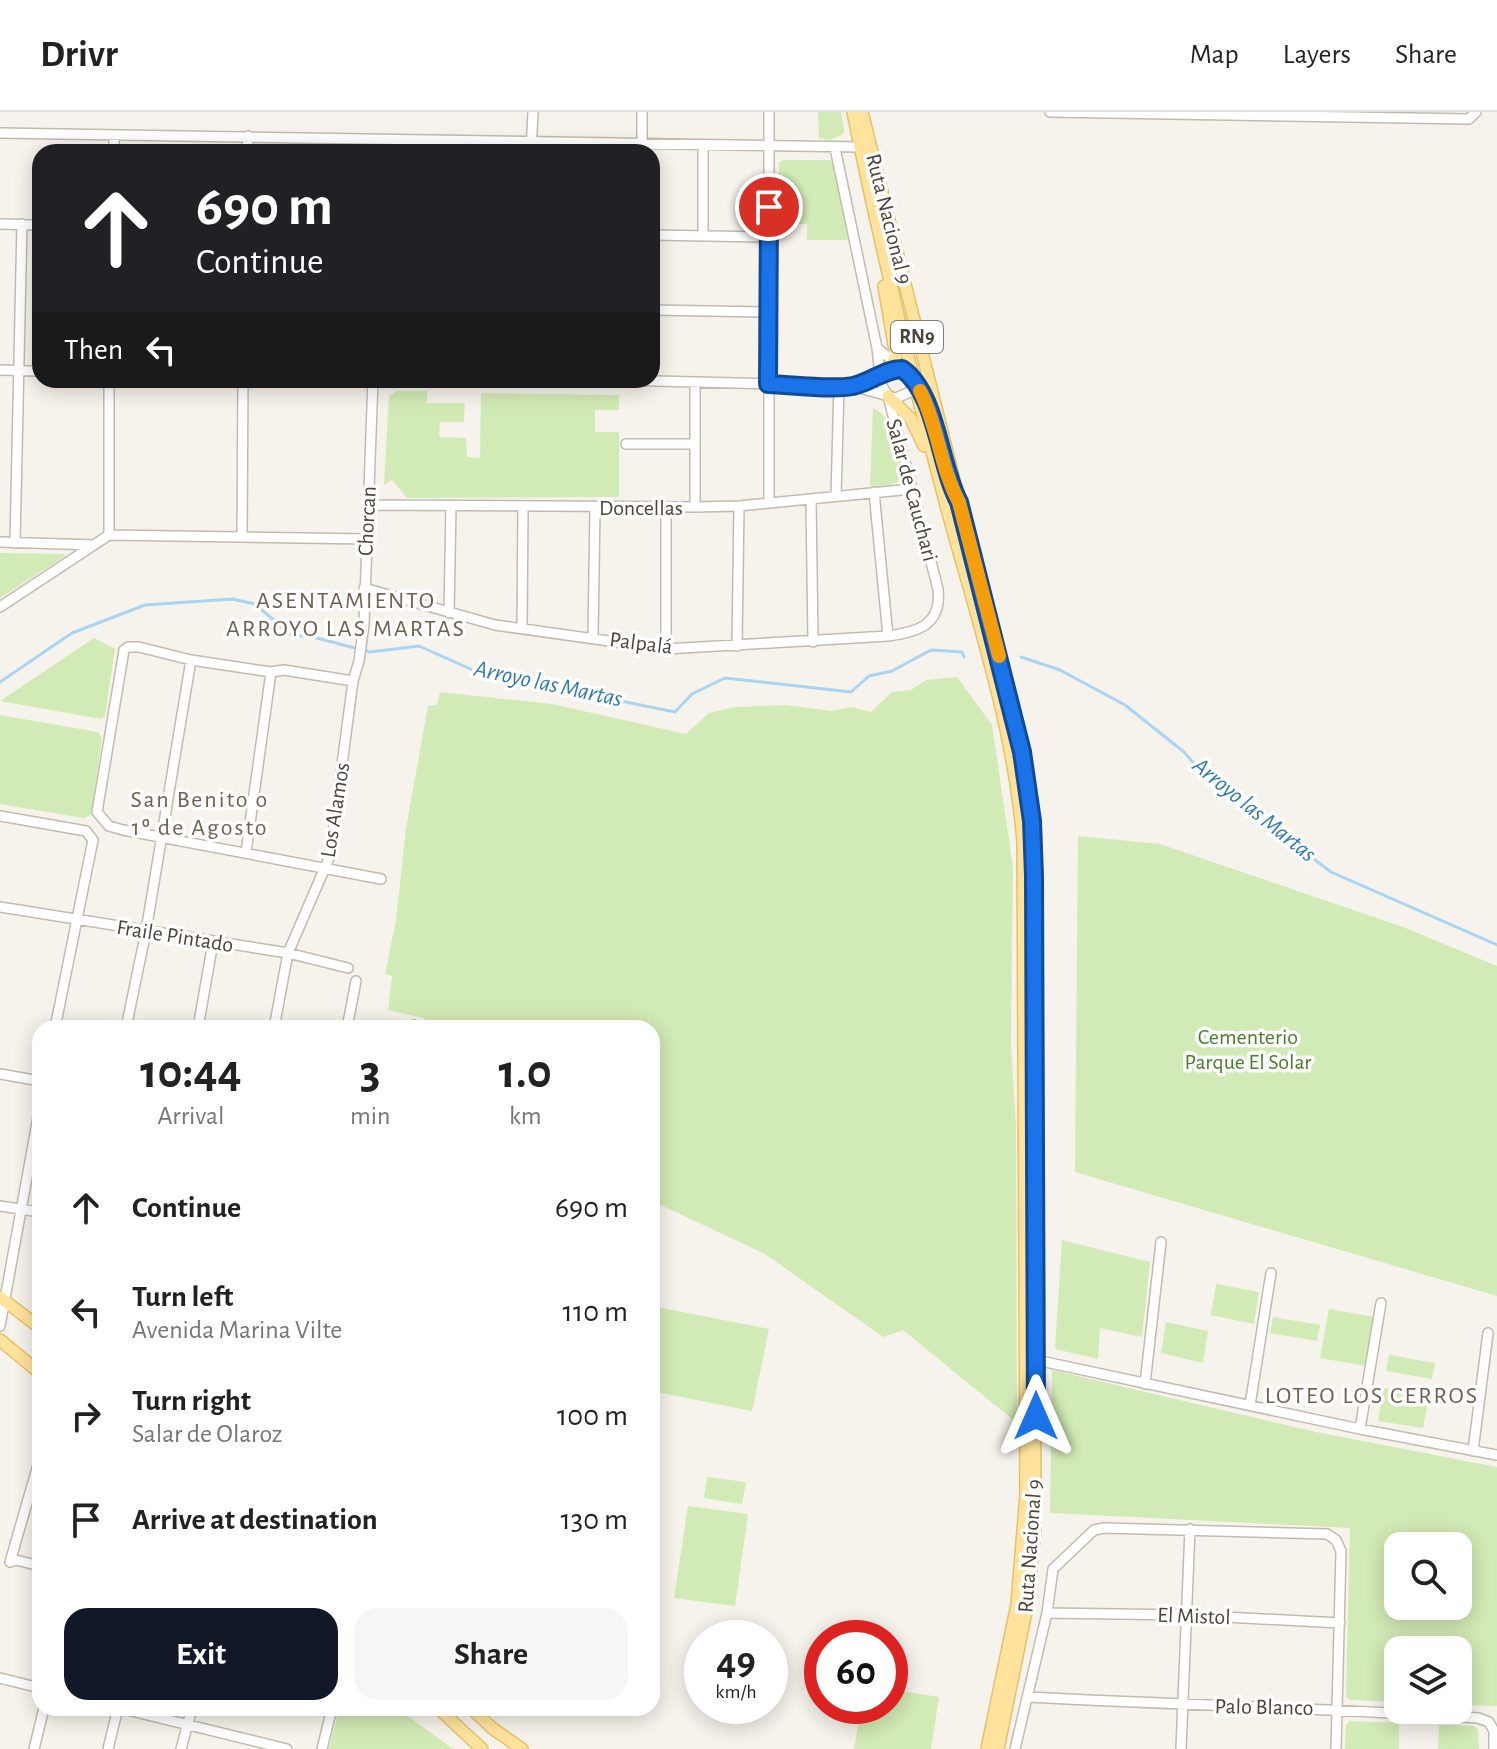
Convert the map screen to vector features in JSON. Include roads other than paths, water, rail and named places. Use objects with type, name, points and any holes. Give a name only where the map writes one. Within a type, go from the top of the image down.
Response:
[{"type":"main road","name":"Ruta Nacional 9","points":[[853,112],[913,383],[1000,701],[1013,764],[1023,842],[1026,1493],[1017,1604],[987,1749]]},
{"type":"main road","name":"Ruta Nacional 9","points":[[863,116],[1022,752],[1032,821],[1035,1528],[1020,1647],[998,1749]]},
{"type":"main road","points":[[880,238],[879,259],[895,343],[896,356],[891,370]]},
{"type":"main road","points":[[922,355],[913,383],[927,403],[951,487],[959,502]]},
{"type":"main road","points":[[888,396],[911,419],[940,483]]},
{"type":"main road","points":[[2,1298],[32,1322]]},
{"type":"main road","points":[[0,1340],[32,1366]]},
{"type":"main road","points":[[447,1716],[482,1749]]},
{"type":"main road","points":[[479,1716],[522,1749]]},
{"type":"street","points":[[532,144],[533,112]]},
{"type":"street","points":[[642,112],[642,144]]},
{"type":"street","points":[[769,112],[769,503]]},
{"type":"street","points":[[863,116],[875,112]]},
{"type":"street","points":[[1050,112],[1469,119],[1476,113]]},
{"type":"street","points":[[0,133],[378,139],[474,144]]},
{"type":"street","points":[[114,135],[114,144]]},
{"type":"street","points":[[248,136],[248,144]]},
{"type":"street","points":[[378,139],[378,144]]},
{"type":"street","points":[[703,145],[703,236]]},
{"type":"street","points":[[660,147],[860,147]]},
{"type":"street","name":"Salar de Cauchari","points":[[835,148],[877,348],[891,370],[883,390],[888,396],[940,602],[932,619],[922,628]]},
{"type":"street","points":[[0,224],[32,225]]},
{"type":"street","points":[[15,543],[22,224]]},
{"type":"street","points":[[660,235],[769,237]]},
{"type":"street","points":[[660,310],[768,312]]},
{"type":"street","points":[[660,381],[852,386],[888,396],[904,396],[910,392],[913,383],[891,370],[877,348]]},
{"type":"street","points":[[0,370],[32,371]]},
{"type":"street","points":[[852,386],[891,370]]},
{"type":"street","points":[[695,382],[695,507]]},
{"type":"street","points":[[836,496],[839,386]]},
{"type":"street","points":[[109,388],[109,535]]},
{"type":"street","points":[[242,536],[243,388]]},
{"type":"street","name":"Chorcan","points":[[359,661],[364,624],[373,388]]},
{"type":"street","points":[[626,444],[694,444]]},
{"type":"street","name":"Doncellas","points":[[369,505],[739,506],[912,489]]},
{"type":"street","points":[[874,492],[888,636]]},
{"type":"street","points":[[811,499],[813,642]]},
{"type":"street","points":[[737,646],[739,506]]},
{"type":"street","points":[[449,613],[451,507]]},
{"type":"street","points":[[522,626],[523,507]]},
{"type":"street","points":[[593,637],[595,508]]},
{"type":"street","points":[[666,508],[666,649]]},
{"type":"street","points":[[0,607],[109,535],[366,539]]},
{"type":"street","points":[[0,542],[94,545]]},
{"type":"street","name":"Palpalá","points":[[364,588],[495,625],[522,626],[666,649],[888,636],[922,628]]},
{"type":"street","points":[[353,681],[191,660],[128,647],[124,650],[97,812],[109,826],[123,830],[381,879]]},
{"type":"street","points":[[128,1020],[146,931],[191,660]]},
{"type":"street","name":"Los Alamos","points":[[275,1020],[288,953],[330,856],[353,681],[359,661]]},
{"type":"street","points":[[246,852],[271,672]]},
{"type":"street","points":[[0,816],[86,831],[93,840],[57,1020]]},
{"type":"street","name":"Fraile Pintado","points":[[0,908],[288,953],[348,968]]},
{"type":"street","points":[[199,1020],[213,942]]},
{"type":"street","points":[[349,1020],[356,981]]},
{"type":"street","points":[[0,1074],[32,1080]]},
{"type":"street","points":[[0,1326],[2,1298],[32,1147]]},
{"type":"street","points":[[0,1206],[32,1211]]},
{"type":"street","points":[[1145,1384],[1161,1242]]},
{"type":"street","points":[[1250,1405],[1271,1273]]},
{"type":"street","points":[[1360,1429],[1381,1303]]},
{"type":"street","points":[[1473,1451],[1488,1333]]},
{"type":"street","points":[[1036,1360],[1497,1455]]},
{"type":"street","points":[[32,1486],[10,1562],[16,1560],[32,1564]]},
{"type":"street","points":[[1181,1749],[1190,1529]]},
{"type":"street","points":[[1015,1749],[1047,1613],[1053,1569],[1094,1530],[1190,1529],[1327,1534],[1336,1540],[1341,1551],[1336,1749]]},
{"type":"street","name":"El Mistol","points":[[1047,1613],[1186,1615],[1340,1623]]},
{"type":"street","points":[[0,1678],[32,1686]]},
{"type":"street","name":"Palo Blanco","points":[[1027,1697],[1338,1709],[1478,1718],[1489,1722],[1494,1731],[1494,1749]]},
{"type":"street","points":[[34,1749],[42,1716]]},
{"type":"street","points":[[108,1749],[117,1716]]},
{"type":"street","points":[[153,1716],[287,1749]]},
{"type":"street","points":[[181,1749],[190,1716]]},
{"type":"street","points":[[322,1749],[330,1716]]},
{"type":"waterway","name":"Arroyo las Martas","points":[[0,682],[72,633],[145,605],[232,599],[255,604],[291,635],[313,637],[370,652],[419,646],[484,675],[547,682],[675,712],[692,694],[725,678],[851,692],[869,676],[892,671],[931,650],[962,652],[964,657]]},
{"type":"waterway","name":"Arroyo las Martas","points":[[1021,657],[1060,670],[1125,705],[1184,752],[1205,776],[1331,872],[1497,945]]},
{"type":"district","name":"ASENTAMIENTO ARROYO LAS MARTAS","points":[[346,615]]},
{"type":"district","name":"San Benito o 1º de Agosto","points":[[200,814]]},
{"type":"district","name":"LOTEO LOS CERROS","points":[[1372,1396]]},
{"type":"park label","name":"Cementerio Parque El Solar","points":[[1248,1050]]}]
